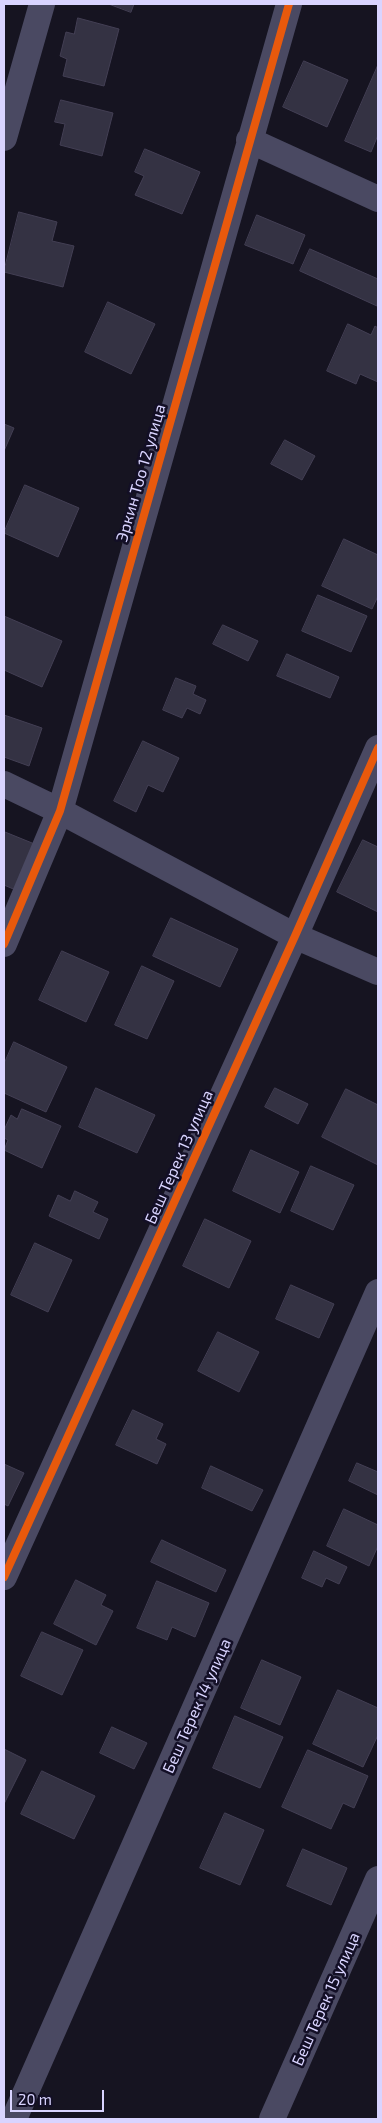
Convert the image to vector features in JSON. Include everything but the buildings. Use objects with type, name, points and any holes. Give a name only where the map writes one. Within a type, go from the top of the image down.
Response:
[{"type":"street","points":[[4,138],[42,4]]},
{"type":"street","name":"Эркин Тоо 12 улица","points":[[4,944],[60,810],[289,4]]},
{"type":"street","points":[[249,140],[378,199]]},
{"type":"street","name":"Беш Терек 13 улица","points":[[4,1577],[295,936],[378,748]]},
{"type":"street","points":[[4,784],[60,810],[295,936],[378,972]]},
{"type":"street","name":"Беш Терек 14 улица","points":[[14,2119],[378,1292]]},
{"type":"street","name":"Беш Терек 15 улица","points":[[272,2119],[378,1879]]},
{"type":"cycle path","points":[[4,944],[60,811],[289,4]]},
{"type":"cycle path","points":[[4,1577],[295,936],[378,748]]}]
